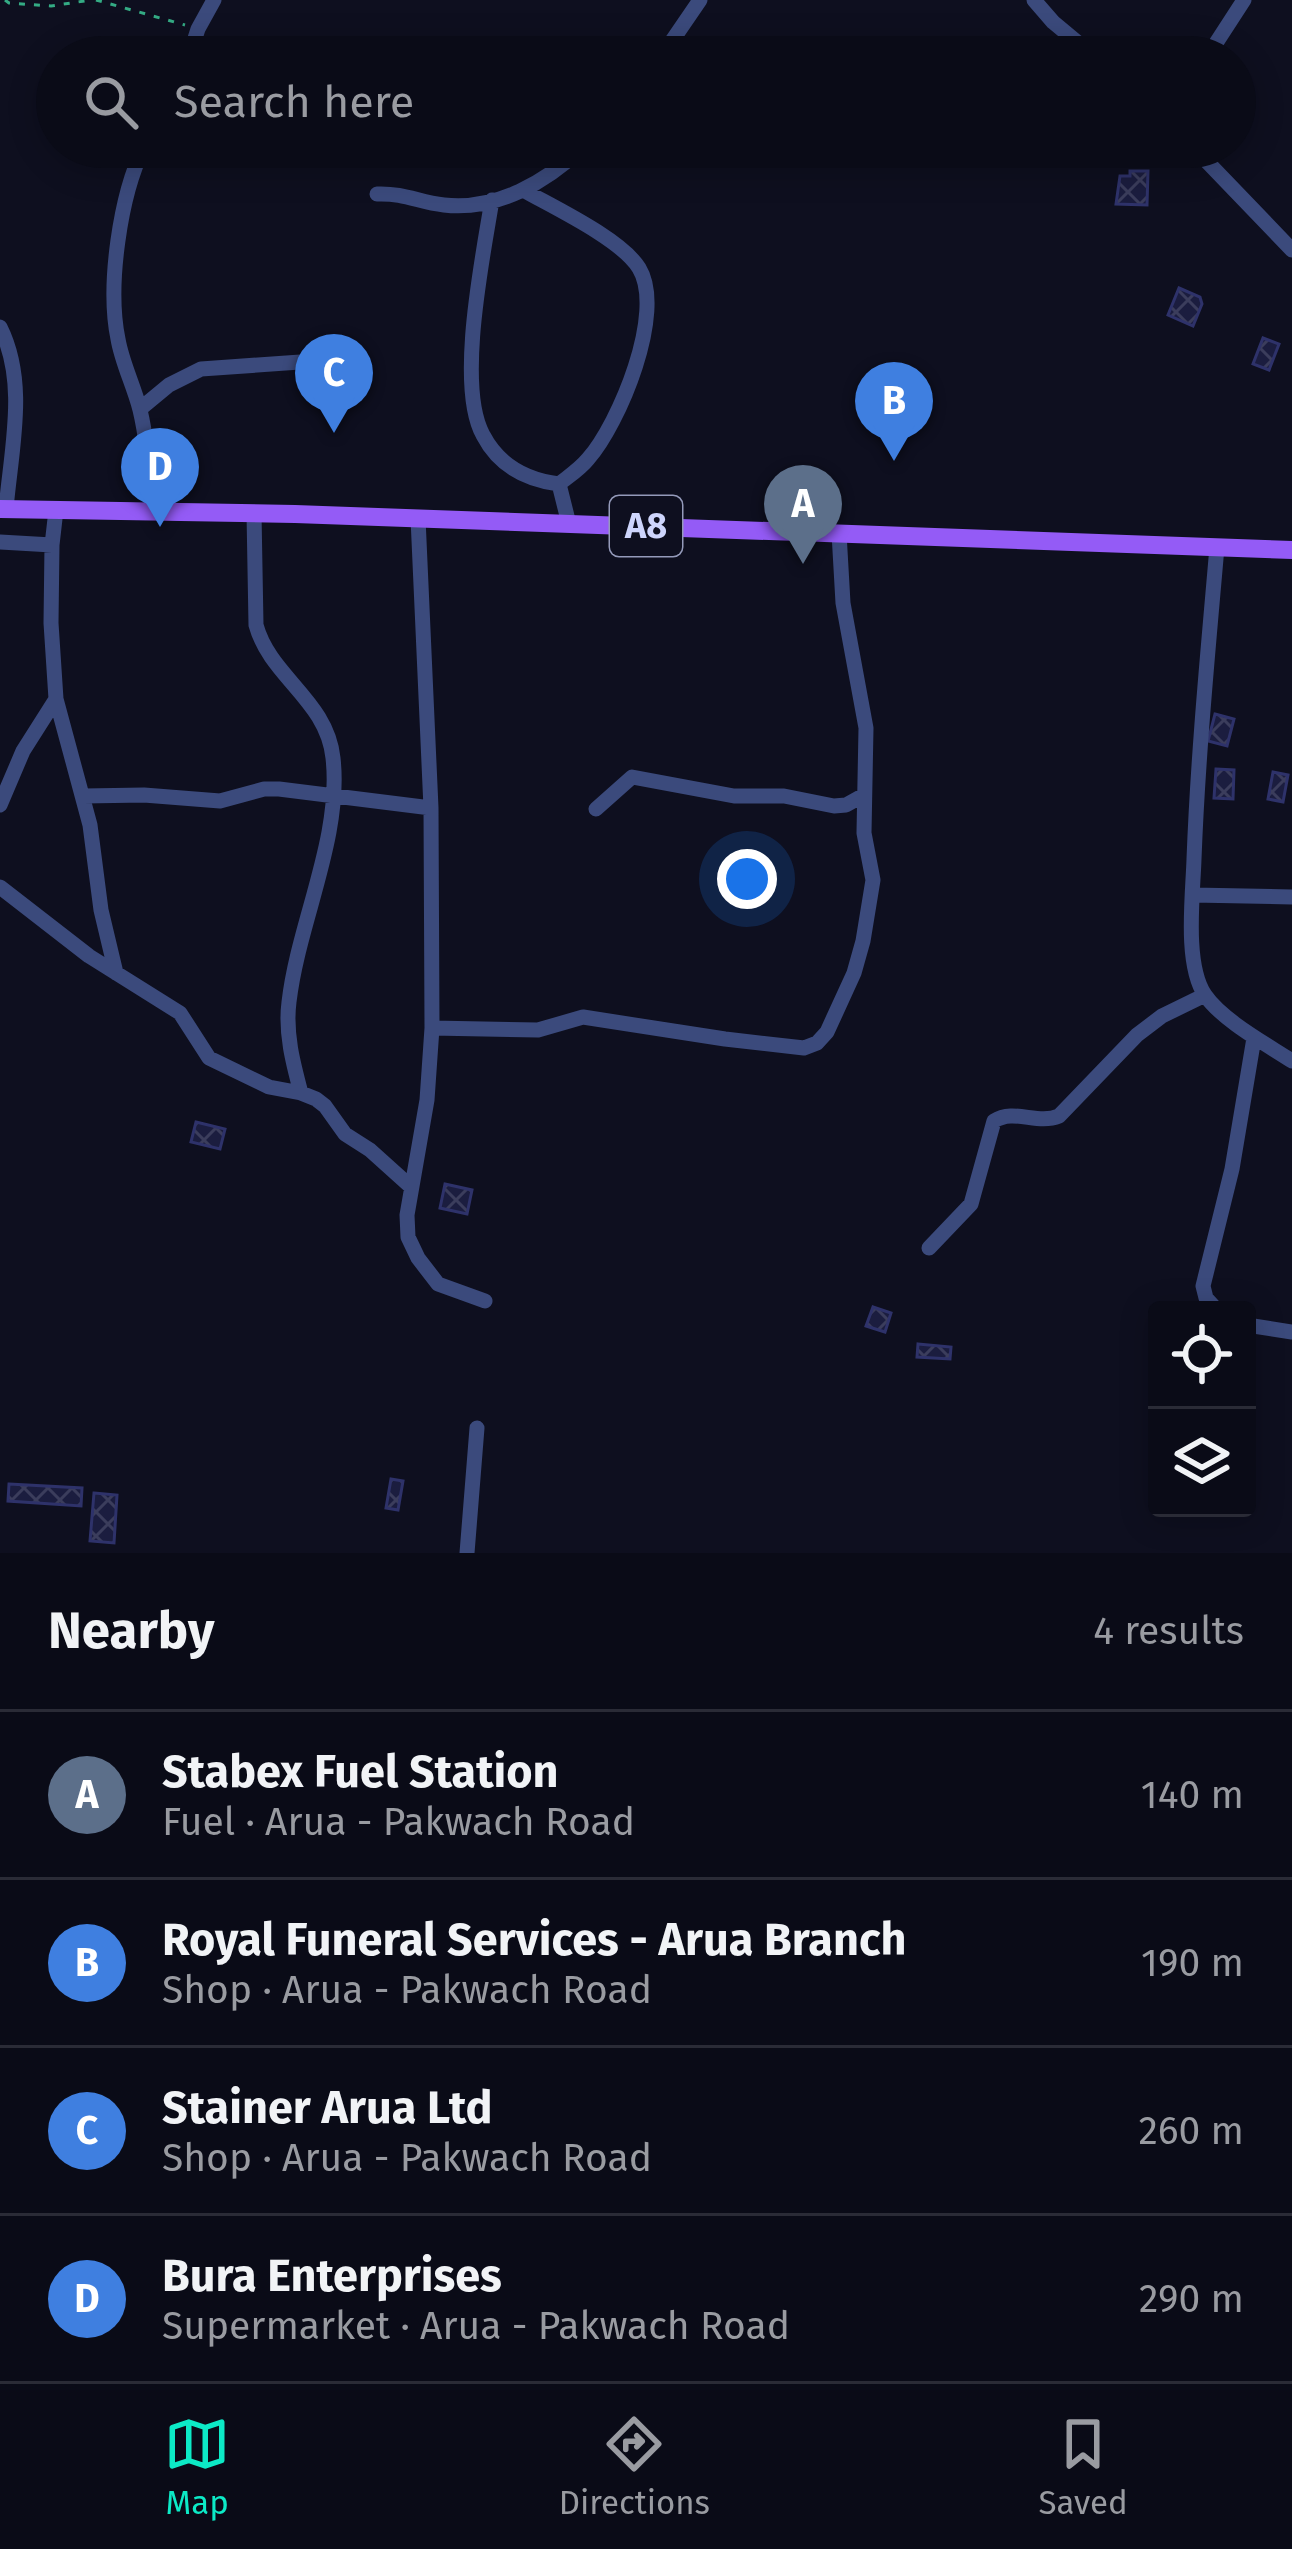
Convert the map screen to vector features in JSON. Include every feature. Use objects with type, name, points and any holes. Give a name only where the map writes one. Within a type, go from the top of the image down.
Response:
[{"type":"main road","name":"A8","points":[[3,509],[418,518],[1292,550]]},
{"type":"street","points":[[196,36],[214,0]]},
{"type":"street","points":[[675,36],[700,0]]},
{"type":"street","points":[[1034,0],[1070,36]]},
{"type":"street","points":[[1221,36],[1244,0]]},
{"type":"street","points":[[136,168],[122,224],[115,301],[118,339],[140,409],[152,512]]},
{"type":"street","points":[[377,194],[399,193],[460,206],[523,190],[559,168]]},
{"type":"street","points":[[1213,168],[1292,250]]},
{"type":"street","points":[[523,190],[632,259],[646,291],[645,337],[617,409],[587,461],[560,484]]},
{"type":"street","points":[[492,200],[475,326],[472,386],[477,417],[482,434],[510,466],[526,478],[560,484]]},
{"type":"street","points":[[0,327],[16,380],[3,509]]},
{"type":"street","points":[[140,409],[169,385],[201,369],[357,358]]},
{"type":"street","points":[[560,484],[569,524]]},
{"type":"street","points":[[56,510],[51,623],[56,699],[84,796],[100,910],[116,974]]},
{"type":"street","points":[[254,513],[256,626],[267,651],[323,722],[333,753],[325,848],[289,1000],[288,1037],[301,1093]]},
{"type":"street","points":[[418,518],[431,808],[432,1028],[427,1100],[406,1215],[408,1237],[438,1284],[485,1301]]},
{"type":"street","points":[[432,1028],[538,1030],[583,1017],[804,1048],[827,1032],[854,973],[873,880],[864,833],[866,728],[843,603],[839,533]]},
{"type":"street","points":[[0,542],[52,545]]},
{"type":"street","points":[[1217,547],[1199,753],[1195,964],[1205,994],[1254,1038],[1292,1061]]},
{"type":"street","points":[[0,805],[23,751],[56,699]]},
{"type":"street","points":[[596,809],[632,777],[734,796],[784,796],[833,806],[850,804],[864,795]]},
{"type":"street","points":[[84,796],[220,801],[272,788],[431,808]]},
{"type":"street","points":[[0,886],[88,956],[180,1013],[209,1058],[269,1087],[301,1093],[325,1106],[345,1134],[410,1186]]},
{"type":"street","points":[[1193,895],[1292,897]]},
{"type":"street","points":[[929,1248],[971,1204],[994,1120],[1007,1114],[1041,1120],[1059,1116],[1137,1035],[1205,994]]},
{"type":"street","points":[[1209,1301],[1203,1286],[1232,1169],[1254,1038]]},
{"type":"street","points":[[1256,1326],[1292,1332]]},
{"type":"street","points":[[467,1553],[477,1428]]},
{"type":"path","points":[[5,0],[51,5],[93,0],[198,29]]},
{"type":"building","points":[[1130,171],[1148,171],[1147,205],[1116,204],[1120,176],[1130,176]]},
{"type":"building","points":[[1179,288],[1200,297],[1193,326],[1168,315]]},
{"type":"building","points":[[1263,338],[1279,344],[1269,370],[1253,364]]},
{"type":"building","points":[[1215,714],[1234,719],[1227,746],[1208,741]]},
{"type":"building","points":[[1216,769],[1234,770],[1233,799],[1214,798]]},
{"type":"building","points":[[1273,772],[1288,775],[1283,802],[1268,799]]},
{"type":"building","points":[[196,1122],[225,1129],[220,1149],[191,1142]]},
{"type":"building","points":[[445,1184],[472,1190],[467,1214],[440,1208]]},
{"type":"building","points":[[873,1307],[891,1313],[885,1332],[866,1326]]},
{"type":"building","points":[[918,1344],[951,1347],[950,1359],[917,1357]]},
{"type":"building","points":[[391,1479],[403,1481],[398,1510],[386,1508]]},
{"type":"building","points":[[9,1484],[82,1488],[81,1506],[8,1501]]},
{"type":"building","points":[[94,1493],[117,1495],[114,1543],[90,1541]]},
{"type":"place","name":"Stainer Arua Ltd","points":[[334,433]]},
{"type":"place","name":"Royal Funeral Services - Arua Branch","points":[[894,461]]},
{"type":"place","name":"Bura Enterprises","points":[[160,527]]},
{"type":"place","name":"Stabex Fuel Station","points":[[803,564]]}]
